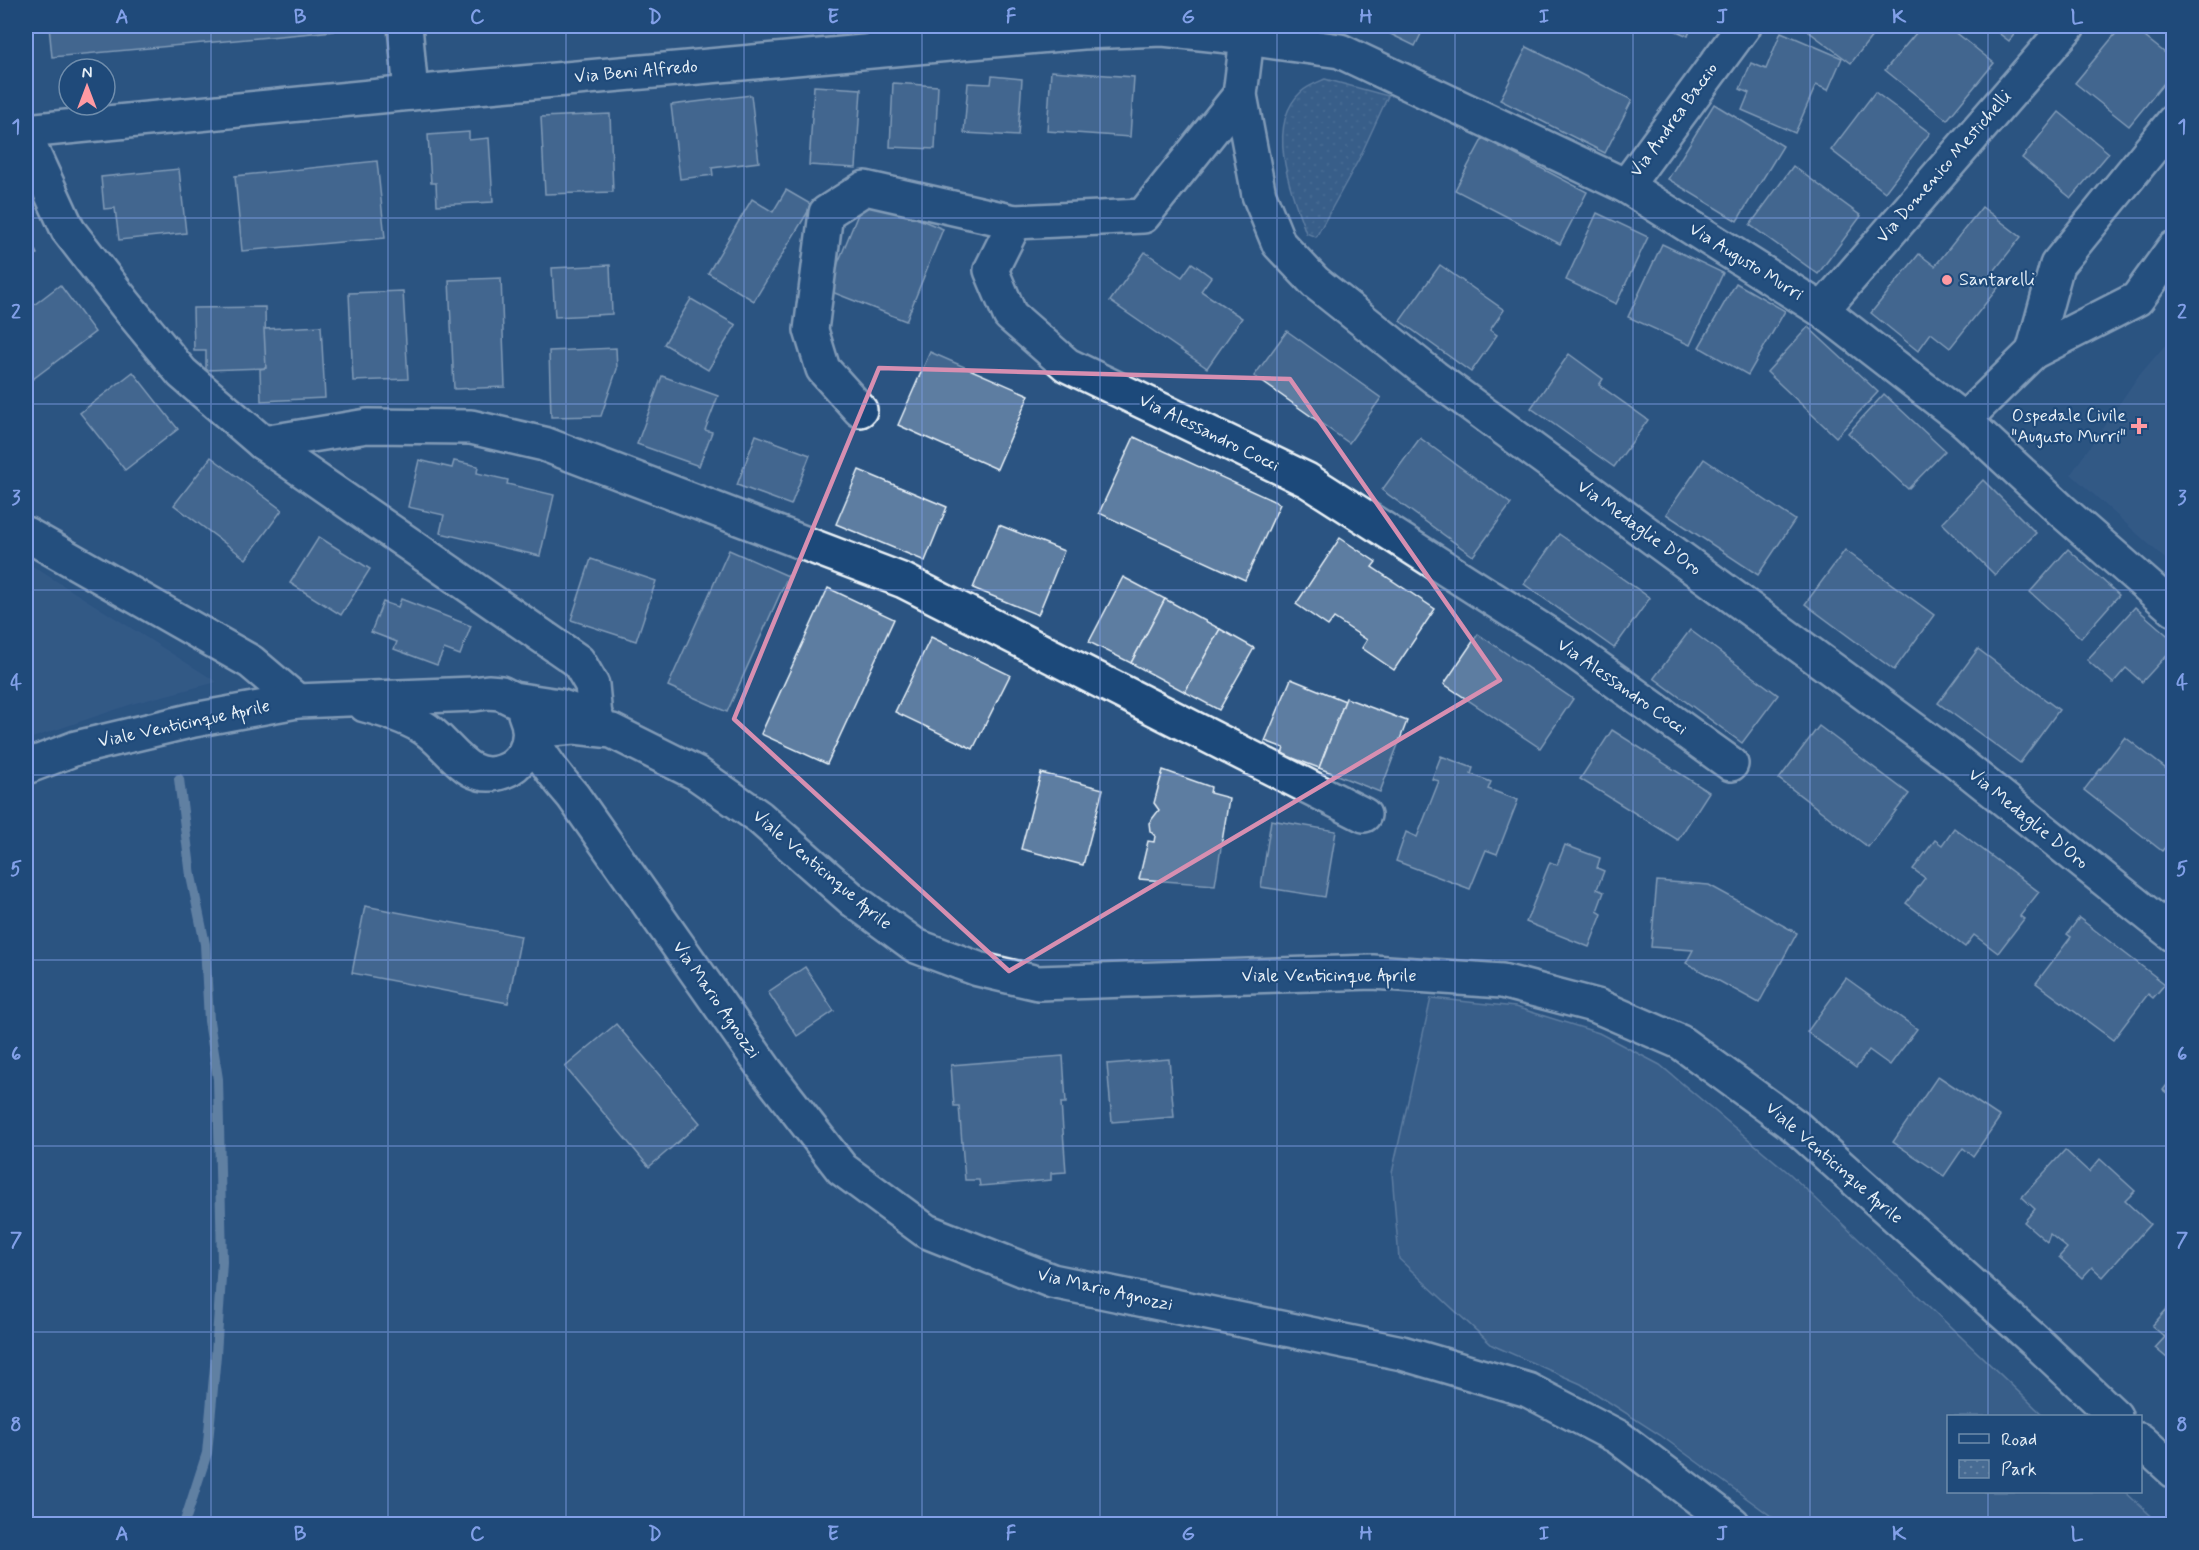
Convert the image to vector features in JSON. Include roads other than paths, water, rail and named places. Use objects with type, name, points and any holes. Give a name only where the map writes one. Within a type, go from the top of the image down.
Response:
[{"type":"street","points":[[405,26],[411,93]]},
{"type":"street","name":"Via Andrea Baccio","points":[[1626,186],[1744,26]]},
{"type":"street","name":"Via Domenico Mestichelli","points":[[1822,310],[2068,26]]},
{"type":"street","name":"Via Beni Alfredo","points":[[26,131],[411,93],[1083,32],[1163,27],[1247,38]]},
{"type":"street","name":"Via Augusto Murri","points":[[1247,38],[1340,51],[1626,186],[1822,310],[1964,420],[2174,609]]},
{"type":"street","name":"Via Medaglie D'Oro","points":[[1247,38],[1240,95],[1259,195],[1279,244],[1315,282],[1434,377],[1950,756],[2174,935]]},
{"type":"street","points":[[860,410],[823,369],[811,330],[826,213],[865,188],[1015,222],[1143,216],[1240,95]]},
{"type":"street","points":[[2033,352],[2057,265],[2174,122]]},
{"type":"street","points":[[26,138],[68,230],[182,373],[263,443],[578,661],[592,685],[603,724]]},
{"type":"street","name":"Via Alessandro Cocci","points":[[1015,222],[991,270],[1010,315],[1067,365],[1307,480],[1571,650],[1731,764]]},
{"type":"street","points":[[1964,420],[2033,352],[2137,299],[2174,248]]},
{"type":"street","points":[[263,443],[367,426],[471,427],[544,444],[903,580],[1364,815]]},
{"type":"street","points":[[26,534],[251,662],[297,701]]},
{"type":"street","name":"Viale Venticinque Aprile","points":[[26,767],[76,748],[194,720],[297,701],[501,693],[513,699],[559,706],[603,724],[696,773],[759,817],[853,900],[916,946],[978,969],[1038,982],[1373,972],[1502,981],[1597,1006],[1680,1042],[1795,1126],[2034,1340],[2114,1415]]},
{"type":"street","points":[[451,752],[447,738],[450,718],[462,701],[474,694]]},
{"type":"street","name":"Viale Venticinque Aprile","points":[[346,699],[393,713],[421,726],[437,737],[460,763],[471,771],[485,774],[498,773]]},
{"type":"street","points":[[498,773],[511,768],[528,748],[530,735],[528,722],[523,709],[513,699]]},
{"type":"street","name":"Viale Venticinque Aprile","points":[[530,735],[551,729],[603,724]]},
{"type":"street","name":"Via Mario Agnozzi","points":[[530,735],[539,753],[573,796],[766,1071],[842,1168],[926,1231],[1052,1281],[1402,1353],[1528,1390],[1617,1437],[1733,1524]]},
{"type":"street","name":"Via Mario Agnozzi","points":[[498,773],[525,776],[547,782],[573,796]]},
{"type":"street","points":[[2142,1442],[2174,1471]]},
{"type":"waterway","points":[[179,779],[191,876],[205,944],[209,1021],[218,1079],[222,1262],[207,1453],[184,1524]]},
{"type":"place","name":"Santarelli","points":[[1947,280]]},
{"type":"place","name":"Ospedale Civile \"Augusto Murri\"","points":[[2139,426]]}]
